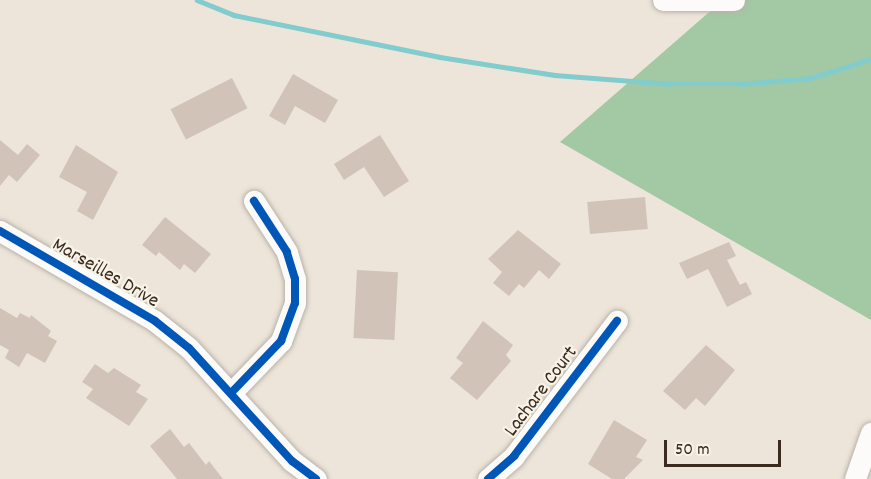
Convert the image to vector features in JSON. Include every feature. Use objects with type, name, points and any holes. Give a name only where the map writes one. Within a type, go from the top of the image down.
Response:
[{"type":"street","points":[[663,0],[734,0]]},
{"type":"street","points":[[232,392],[282,341],[295,303],[295,279],[287,252],[255,201]]},
{"type":"street","name":"Marseilles Drive","points":[[0,231],[155,321],[232,392],[292,461],[316,479]]},
{"type":"street","name":"Lachare Court","points":[[488,479],[514,456],[617,321]]},
{"type":"street","points":[[855,479],[871,433]]},
{"type":"green space","points":[[723,0],[871,0],[871,320],[560,142]]},
{"type":"building","points":[[293,74],[338,100],[325,123],[295,106],[285,125],[269,116]]},
{"type":"building","points":[[232,78],[247,108],[186,140],[171,109]]},
{"type":"building","points":[[380,135],[409,181],[384,197],[364,167],[344,180],[334,164]]},
{"type":"building","points":[[0,140],[18,155],[27,144],[40,155],[17,182],[9,175],[0,186]]},
{"type":"building","points":[[76,145],[118,172],[93,220],[77,211],[87,192],[59,177]]},
{"type":"building","points":[[645,197],[648,229],[590,234],[587,202]]},
{"type":"building","points":[[165,217],[211,254],[195,273],[184,264],[180,270],[159,252],[156,256],[142,245]]},
{"type":"building","points":[[518,230],[561,264],[549,279],[539,270],[524,288],[519,284],[509,296],[493,283],[502,272],[488,259]]},
{"type":"building","points":[[729,242],[736,256],[727,260],[740,285],[746,282],[752,294],[727,307],[708,269],[687,279],[679,263]]},
{"type":"building","points":[[357,270],[398,272],[394,340],[353,338]]},
{"type":"building","points":[[0,308],[17,318],[20,313],[30,318],[31,315],[51,331],[48,336],[57,341],[45,363],[27,353],[19,367],[5,358],[9,350],[0,345]]},
{"type":"building","points":[[483,321],[513,345],[506,355],[511,361],[477,400],[450,378],[463,363],[456,358]]},
{"type":"building","points":[[706,345],[735,370],[705,406],[696,398],[685,410],[663,391]]},
{"type":"building","points":[[95,364],[108,373],[114,368],[141,385],[136,392],[148,399],[129,426],[86,398],[93,389],[82,382]]},
{"type":"building","points":[[614,420],[647,440],[636,457],[643,460],[624,479],[612,479],[588,464]]},
{"type":"building","points":[[170,429],[184,447],[189,443],[206,465],[209,461],[223,479],[177,479],[150,446]]},
{"type":"waterway","points":[[197,0],[234,15],[440,57],[555,75],[671,84],[741,84],[811,78],[871,59]]},
{"type":"cycle path","points":[[232,392],[281,341],[295,303],[295,279],[287,252],[254,201]]},
{"type":"cycle path","points":[[0,231],[155,321],[189,348],[292,461],[316,479]]},
{"type":"cycle path","points":[[488,479],[514,456],[617,321]]}]
